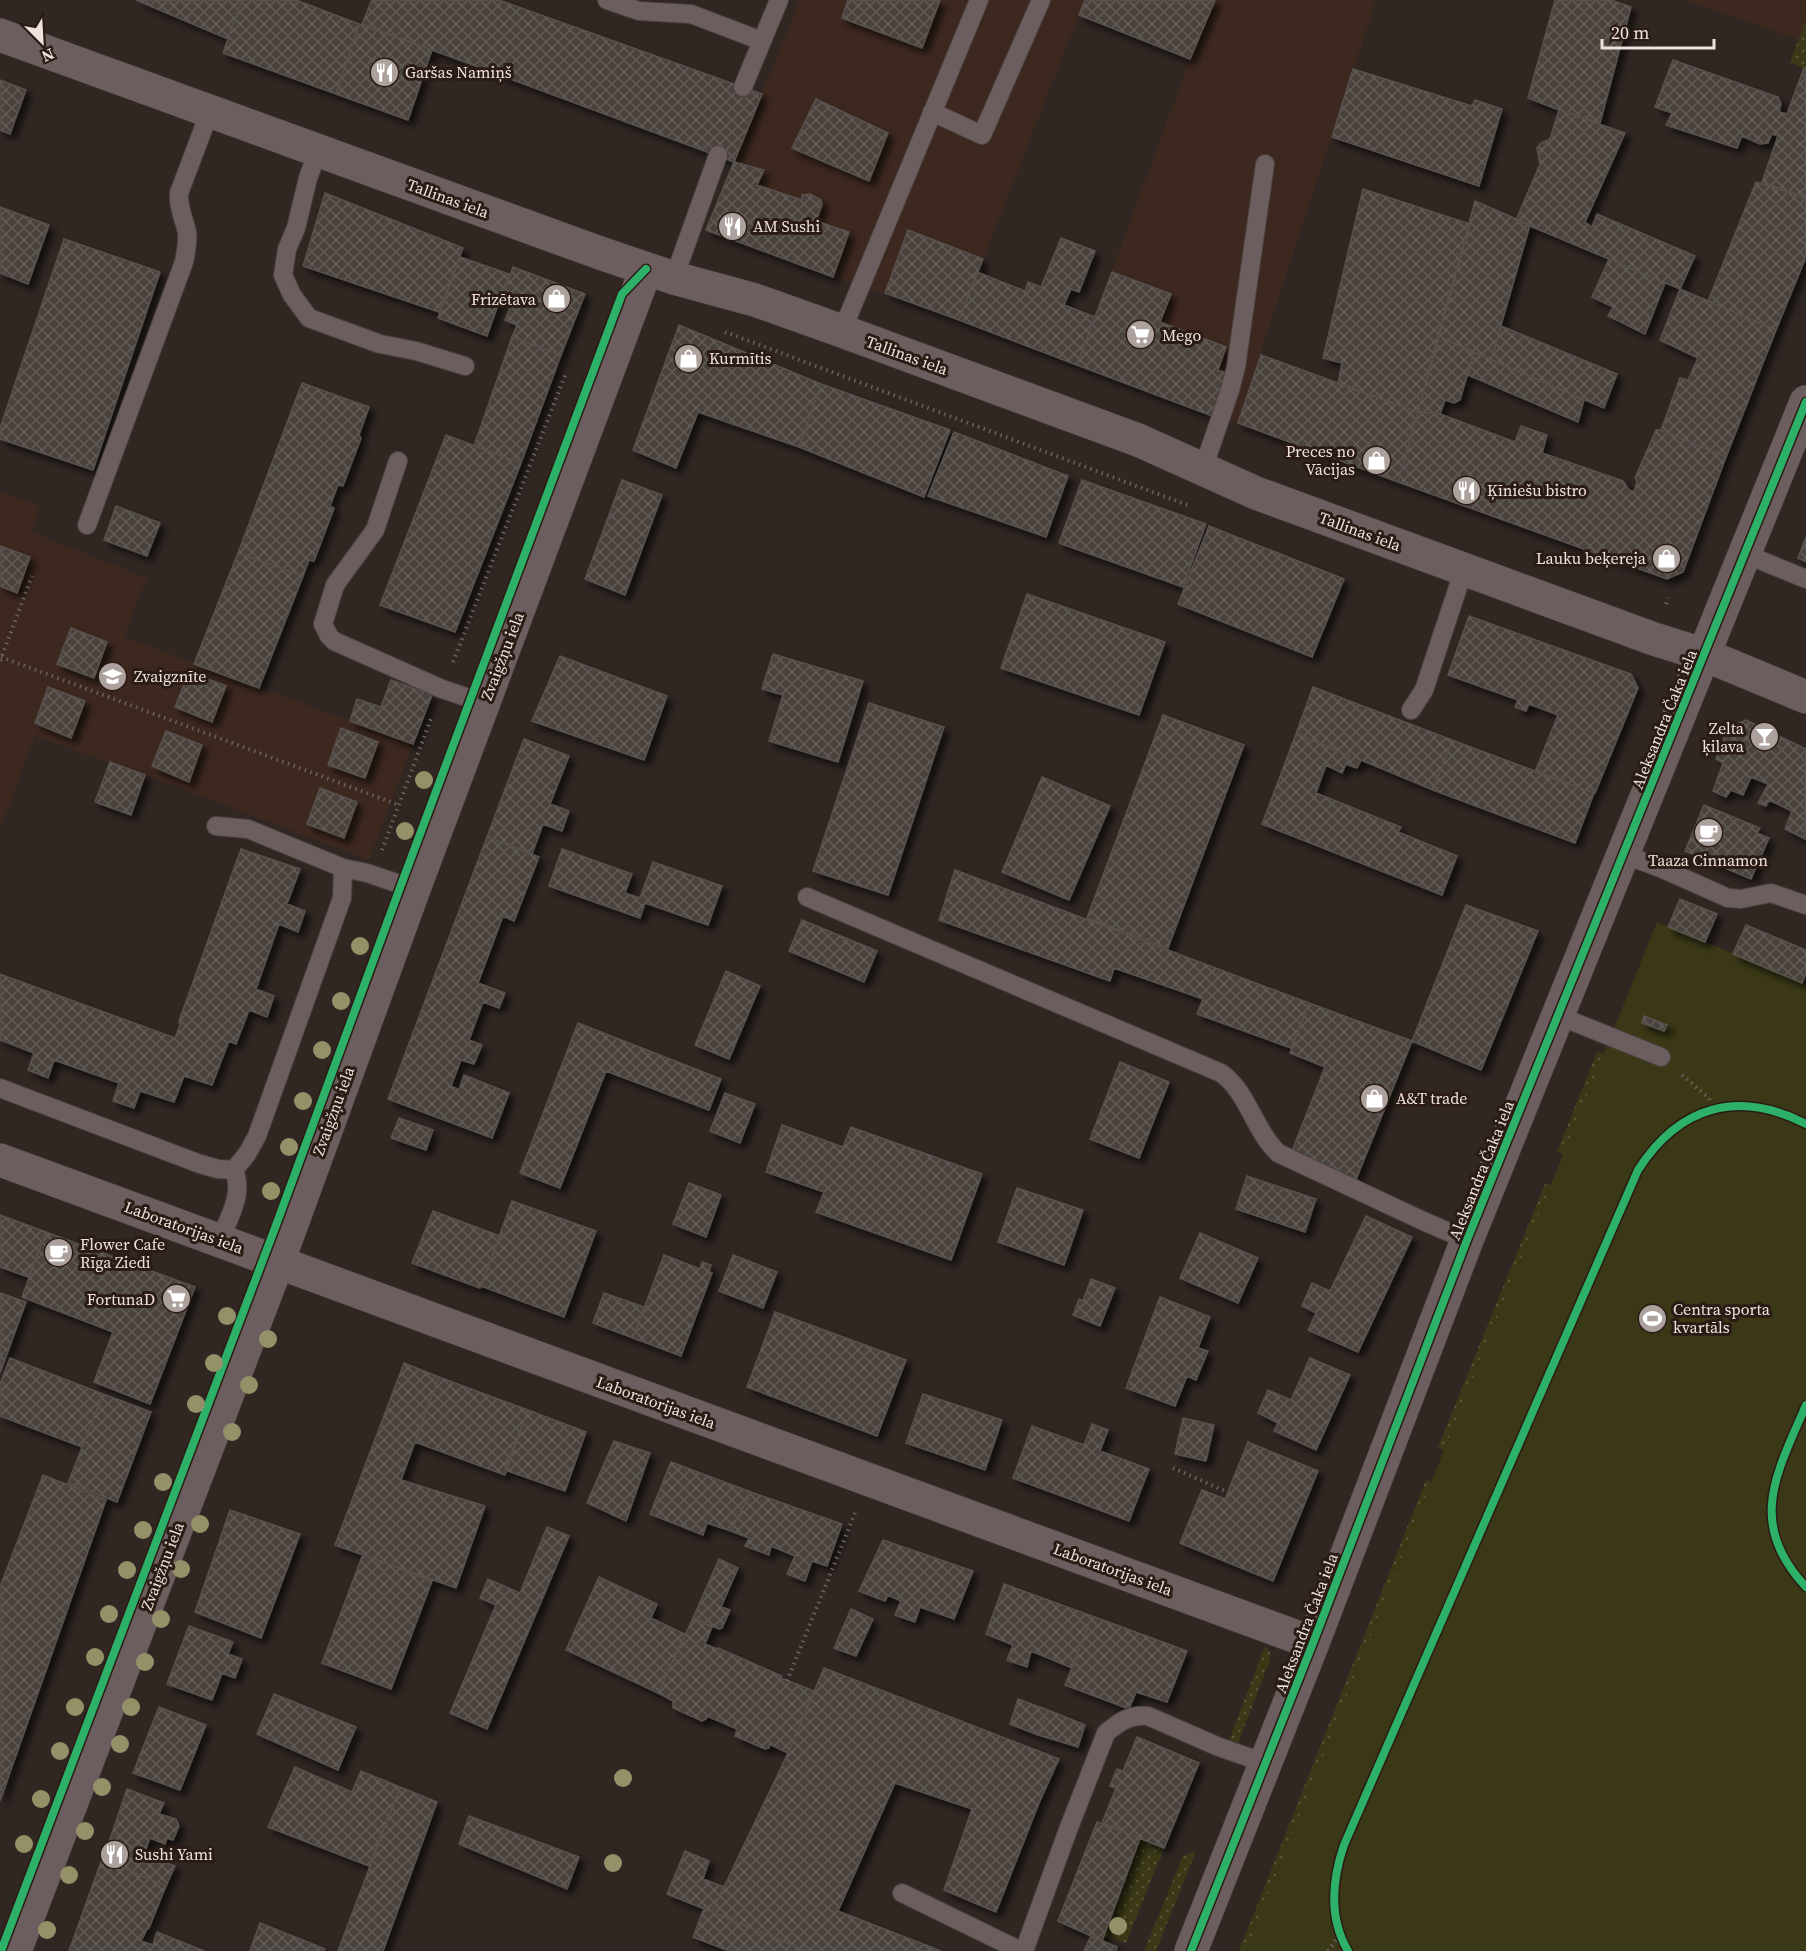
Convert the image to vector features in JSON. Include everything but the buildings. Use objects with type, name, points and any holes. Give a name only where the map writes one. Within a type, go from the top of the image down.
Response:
[{"type":"main road","name":"Aleksandra Čaka iela","points":[[1191,1951],[1313,1643],[1467,1240],[1806,402]]},
{"type":"street","name":"Tallinas iela","points":[[0,35],[660,274],[755,300],[842,331],[1138,440],[1256,493],[1654,639],[1705,654],[1806,697]]},
{"type":"street","name":"Zvaigžņu iela","points":[[15,1951],[278,1262],[484,703],[660,274]]},
{"type":"street","name":"Laboratorijas iela","points":[[0,1160],[1313,1643]]},
{"type":"lane","points":[[607,0],[639,11],[691,14],[762,40]]},
{"type":"lane","points":[[743,87],[778,0]]},
{"type":"lane","points":[[842,331],[979,0]]},
{"type":"lane","points":[[932,112],[982,135],[1041,0]]},
{"type":"lane","points":[[87,525],[184,262],[187,233],[178,204],[179,193],[210,111]]},
{"type":"lane","points":[[318,151],[296,228],[287,249],[283,275],[292,296],[309,318],[380,344],[416,351],[465,366]]},
{"type":"lane","points":[[660,274],[718,155]]},
{"type":"lane","points":[[1203,469],[1236,367],[1265,164]]},
{"type":"lane","points":[[398,461],[375,530],[335,585],[323,624],[334,641],[442,689],[484,703]]},
{"type":"lane","points":[[1745,554],[1806,579]]},
{"type":"lane","points":[[1411,710],[1424,690],[1464,569]]},
{"type":"lane","points":[[216,826],[248,829],[343,868],[414,889]]},
{"type":"lane","points":[[1623,854],[1728,898],[1741,899],[1776,894],[1806,905]]},
{"type":"lane","points":[[234,1170],[247,1154],[257,1136],[342,898],[343,868]]},
{"type":"lane","points":[[807,897],[1221,1073],[1236,1088],[1262,1133],[1278,1153],[1467,1240]]},
{"type":"lane","points":[[1558,1016],[1661,1057]]},
{"type":"lane","points":[[0,1088],[200,1164],[234,1170]]},
{"type":"lane","points":[[220,1240],[236,1200],[238,1187],[234,1170]]},
{"type":"lane","points":[[902,1893],[1022,1951],[1106,1733],[1115,1725],[1137,1715],[1148,1716],[1219,1747],[1265,1763]]},
{"type":"path","points":[[716,328],[1193,507]]},
{"type":"path","points":[[373,875],[442,689],[570,362]]},
{"type":"path","points":[[32,576],[1,659],[399,805]]},
{"type":"path","points":[[1666,604],[1668,598]]},
{"type":"path","points":[[1661,1057],[1709,1098],[1713,1109]]},
{"type":"path","points":[[1348,1951],[1336,1920],[1334,1884],[1344,1845],[1638,1170],[1649,1152],[1665,1135],[1683,1122],[1713,1109],[1737,1105],[1748,1106],[1783,1113],[1806,1124]]},
{"type":"path","points":[[1806,1405],[1778,1470],[1771,1506],[1774,1533],[1780,1549],[1795,1575],[1806,1587]]},
{"type":"path","points":[[1173,1468],[1227,1492]]},
{"type":"path","points":[[787,1681],[855,1512]]},
{"type":"path","points":[[1328,1951],[1340,1934]]},
{"type":"shaded area","points":[[800,0],[1085,0],[959,320],[706,230]]},
{"type":"shaded area","points":[[1215,0],[1376,0],[1238,423],[1215,417],[1077,365],[1190,59]]},
{"type":"shaded area","points":[[1683,0],[1806,0],[1806,21],[1799,40]]},
{"type":"shaded area","points":[[1806,21],[1806,69],[1790,62]]},
{"type":"shaded area","name":"Zvaigznīte","points":[[0,491],[40,507],[31,532],[147,578],[124,637],[413,744],[369,860],[35,736],[0,830]]},
{"type":"shaded area","name":"Centra sporta kvartāls","points":[[1657,922],[1806,984],[1806,1951],[1246,1951],[1444,1450]]},
{"type":"shaded area","points":[[1597,1052],[1653,1072],[1255,1951],[1239,1951],[1426,1480],[1432,1482],[1444,1451],[1438,1447],[1545,1184],[1551,1185],[1564,1155],[1557,1152]]},
{"type":"shaded area","points":[[1265,1646],[1270,1652],[1270,1660],[1237,1746],[1228,1743]]},
{"type":"shaded area","points":[[1140,1838],[1164,1848],[1126,1943],[1104,1936]]},
{"type":"shaded area","points":[[1196,1851],[1156,1951],[1144,1951],[1183,1856]]},
{"type":"cycle path","points":[[1,1951],[275,1228],[622,294],[646,269]]},
{"type":"cycle path","points":[[1191,1951],[1313,1643],[1467,1240],[1806,402]]},
{"type":"cycle path","points":[[1348,1951],[1337,1925],[1334,1898],[1337,1872],[1344,1845],[1638,1170],[1654,1148],[1672,1131],[1691,1118],[1712,1110],[1734,1106],[1757,1107],[1781,1113],[1806,1124]]},
{"type":"cycle path","points":[[1806,1405],[1777,1476],[1772,1519],[1777,1541],[1788,1564],[1806,1587]]},
{"type":"place","name":"Garšas Namiņš","points":[[384,72]]},
{"type":"place","name":"AM Sushi","points":[[732,226]]},
{"type":"place","name":"Frizētava","points":[[557,299]]},
{"type":"place","name":"Mego","points":[[1141,335]]},
{"type":"place","name":"Kurmītis","points":[[688,358]]},
{"type":"place","name":"Preces no Vācijas","points":[[1376,460]]},
{"type":"place","name":"Ķīniešu bistro","points":[[1466,490]]},
{"type":"place","name":"Lauku beķereja","points":[[1667,558]]},
{"type":"place","name":"Zvaigznīte","points":[[113,676]]},
{"type":"place","name":"Zelta ķilava","points":[[1765,737]]},
{"type":"place","name":"Taaza Cinnamon","points":[[1708,832]]},
{"type":"place","name":"A&T trade","points":[[1375,1098]]},
{"type":"place","name":"Flower Cafe Rīga Ziedi","points":[[59,1253]]},
{"type":"place","name":"FortunaD","points":[[176,1299]]},
{"type":"place","name":"Centra sporta kvartāls","points":[[1652,1318]]},
{"type":"place","name":"Sushi Yami","points":[[114,1854]]}]
